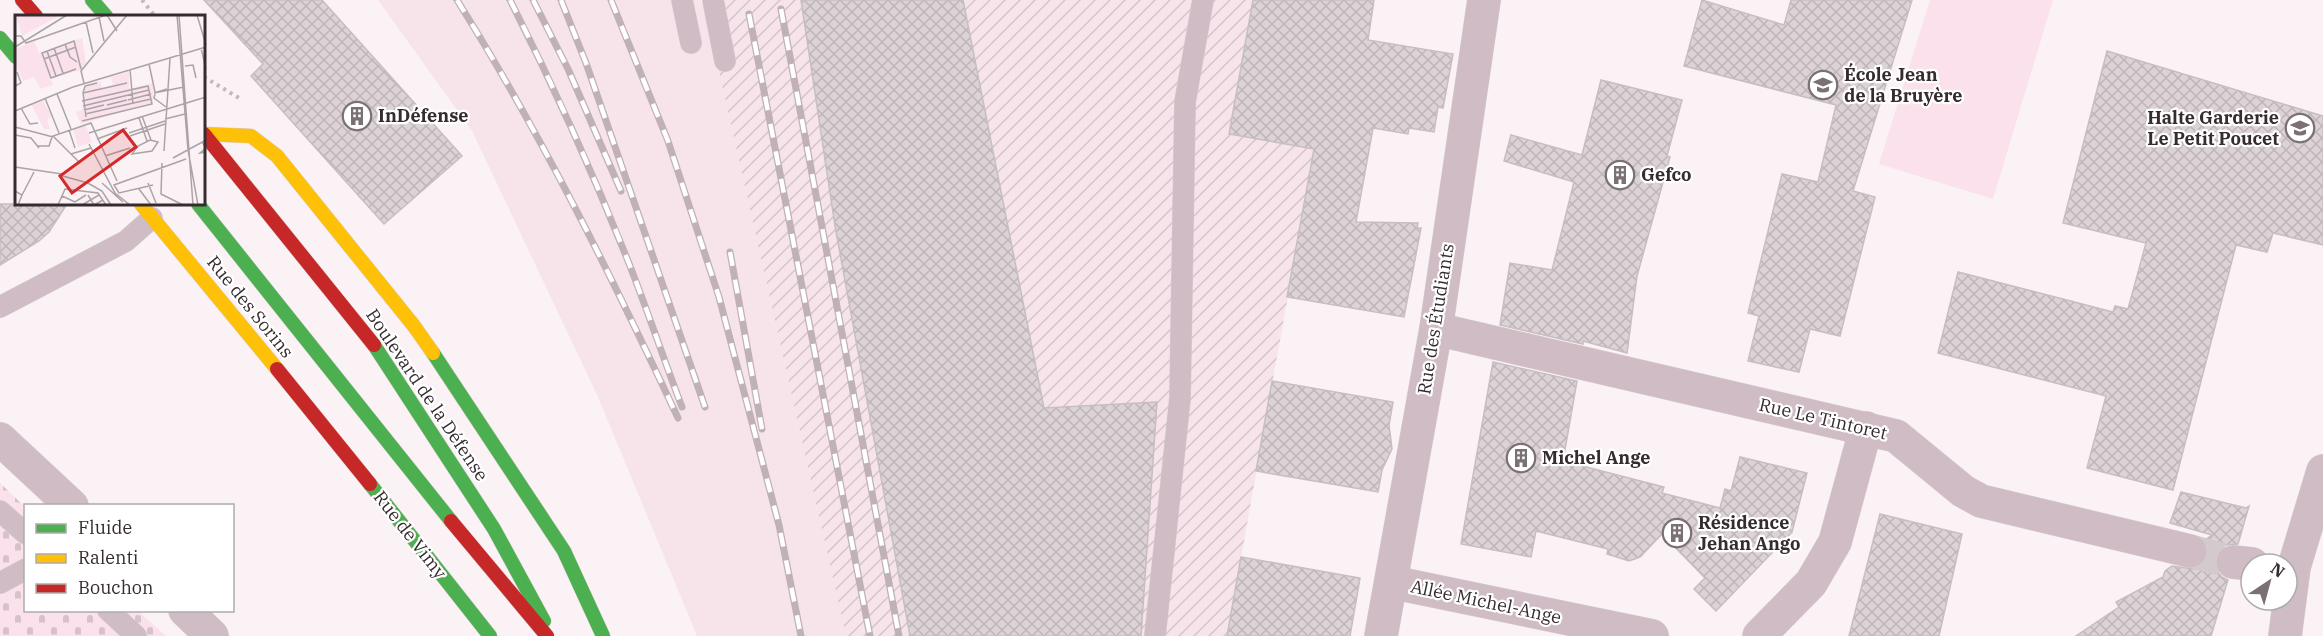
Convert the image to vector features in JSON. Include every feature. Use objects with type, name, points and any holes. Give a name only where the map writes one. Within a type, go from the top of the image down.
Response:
[{"type":"main road","points":[[22,0],[35,15]]},
{"type":"main road","points":[[92,0],[105,15]]},
{"type":"main road","points":[[0,38],[15,56]]},
{"type":"main road","points":[[206,134],[251,136],[277,156],[414,326],[564,551],[603,636]]},
{"type":"main road","name":"Boulevard de la Défense","points":[[206,136],[381,353],[494,529],[552,636]]},
{"type":"main road","points":[[200,206],[422,487],[547,636]]},
{"type":"main road","name":"Rue des Sorins","points":[[147,211],[330,434]]},
{"type":"main road","name":"Rue de Vimy","points":[[330,434],[490,636]]},
{"type":"street","name":"Rue des Étudiants","points":[[1382,636],[1436,329],[1484,0]]},
{"type":"street","name":"Rue Le Tintoret","points":[[1436,329],[1896,436],[1963,491],[1981,501],[2190,551]]},
{"type":"street","points":[[1759,636],[1811,583],[1835,542],[1866,428]]},
{"type":"street","points":[[0,438],[70,504]]},
{"type":"street","points":[[2295,552],[2323,471]]},
{"type":"street","name":"Allée Michel-Ange","points":[[1391,582],[1652,636]]},
{"type":"street","points":[[187,612],[212,636]]},
{"type":"street","points":[[2285,636],[2287,612]]},
{"type":"lane","points":[[682,0],[691,43]]},
{"type":"lane","points":[[713,0],[725,61]]},
{"type":"lane","points":[[1155,636],[1180,398],[1185,102],[1203,0]]},
{"type":"lane","points":[[0,307],[126,241],[147,211]]},
{"type":"lane","points":[[0,511],[24,532]]},
{"type":"lane","points":[[0,583],[24,570]]},
{"type":"lane","points":[[110,612],[136,636]]},
{"type":"path","points":[[142,0],[154,15]]},
{"type":"shaded area","points":[[378,0],[701,0],[906,636],[697,636],[598,397],[472,131]]},
{"type":"shaded area","points":[[703,0],[1341,0],[1227,636],[846,636]]},
{"type":"green space","points":[[1930,0],[2053,0],[1993,199],[1879,164]]},
{"type":"green space","points":[[0,483],[24,506],[24,612],[139,612],[166,636],[0,636]]},
{"type":"building","name":"InDéfense","points":[[204,0],[322,0],[462,156],[384,224],[251,76],[263,64]]},
{"type":"building","points":[[801,0],[963,0],[1044,408],[1157,402],[1141,636],[910,636],[835,226]]},
{"type":"building","points":[[1253,0],[1374,0],[1368,40],[1453,54],[1443,108],[1438,107],[1434,132],[1409,128],[1408,134],[1373,128],[1356,222],[1418,223],[1417,228],[1421,228],[1404,317],[1287,297],[1314,149],[1229,134]]},
{"type":"building","points":[[1702,0],[1784,25],[1791,0],[1912,0],[1853,191],[1875,197],[1840,336],[1810,329],[1799,372],[1748,361],[1759,316],[1748,313],[1782,174],[1818,182],[1836,105],[1684,66]]},
{"type":"building","points":[[2107,51],[2323,116],[2323,245],[2273,233],[2267,252],[2236,245],[2173,490],[2087,468],[2106,396],[1938,353],[1958,272],[2113,312],[2115,306],[2128,309],[2146,243],[2063,223]]},
{"type":"building","points":[[1601,80],[1682,100],[1667,156],[1670,157],[1637,276],[1627,353],[1583,341],[1583,344],[1500,325],[1510,263],[1552,270],[1574,182],[1504,161],[1511,135],[1582,155]]},
{"type":"building","points":[[0,204],[66,206],[49,232],[39,241],[0,265]]},
{"type":"building","points":[[1493,362],[1577,381],[1563,461],[1664,487],[1662,493],[1720,508],[1725,489],[1731,491],[1740,457],[1807,473],[1792,532],[1716,611],[1694,589],[1705,578],[1662,534],[1640,557],[1629,561],[1607,554],[1608,549],[1536,531],[1531,557],[1461,544]]},
{"type":"building","points":[[1272,381],[1393,402],[1389,425],[1392,449],[1382,470],[1378,492],[1256,471]]},
{"type":"building","points":[[2181,492],[2246,508],[2249,506],[2238,544],[2225,545],[2214,559],[2216,570],[2228,580],[2211,636],[2076,636],[2119,607],[2116,602],[2163,577],[2165,571],[2172,566],[2195,569],[2204,563],[2208,555],[2205,540],[2212,535],[2170,523]]},
{"type":"building","points":[[1880,514],[1962,534],[1939,636],[1849,636]]},
{"type":"building","points":[[1241,557],[1360,578],[1350,636],[1227,636]]},
{"type":"tunnel","points":[[2190,551],[2233,562]]},
{"type":"railway","points":[[457,0],[546,153],[627,311],[678,418]]},
{"type":"railway","points":[[510,0],[558,98],[602,198],[637,283],[682,407]]},
{"type":"railway","points":[[533,0],[568,69],[621,191]]},
{"type":"railway","points":[[561,0],[586,63],[705,407]]},
{"type":"railway","points":[[611,0],[668,141],[719,297],[779,525],[801,636]]},
{"type":"railway","points":[[781,9],[899,636]]},
{"type":"railway","points":[[749,14],[870,636]]},
{"type":"railway","points":[[730,252],[762,429]]},
{"type":"traffic: fast","points":[[92,0],[105,15]]},
{"type":"traffic: fast","points":[[0,38],[15,56]]},
{"type":"traffic: fast","points":[[200,206],[451,521]]},
{"type":"traffic: fast","points":[[374,345],[494,529],[544,621]]},
{"type":"traffic: fast","points":[[433,353],[564,551],[603,636]]},
{"type":"traffic: fast","points":[[370,484],[490,636]]},
{"type":"traffic: slow","points":[[206,134],[251,136],[277,156],[414,326],[433,353]]},
{"type":"traffic: slow","points":[[143,206],[277,369]]},
{"type":"traffic: jam","points":[[22,0],[35,15]]},
{"type":"traffic: jam","points":[[206,136],[374,345]]},
{"type":"traffic: jam","points":[[277,369],[370,484]]},
{"type":"traffic: jam","points":[[451,521],[547,636]]},
{"type":"place","name":"École Jean de la Bruyère","points":[[1823,85]]},
{"type":"place","name":"InDéfense","points":[[357,116]]},
{"type":"place","name":"Halte Garderie Le Petit Poucet","points":[[2300,128]]},
{"type":"place","name":"Gefco","points":[[1620,175]]},
{"type":"place","name":"Michel Ange","points":[[1521,458]]},
{"type":"place","name":"Résidence Jehan Ango","points":[[1677,533]]}]
